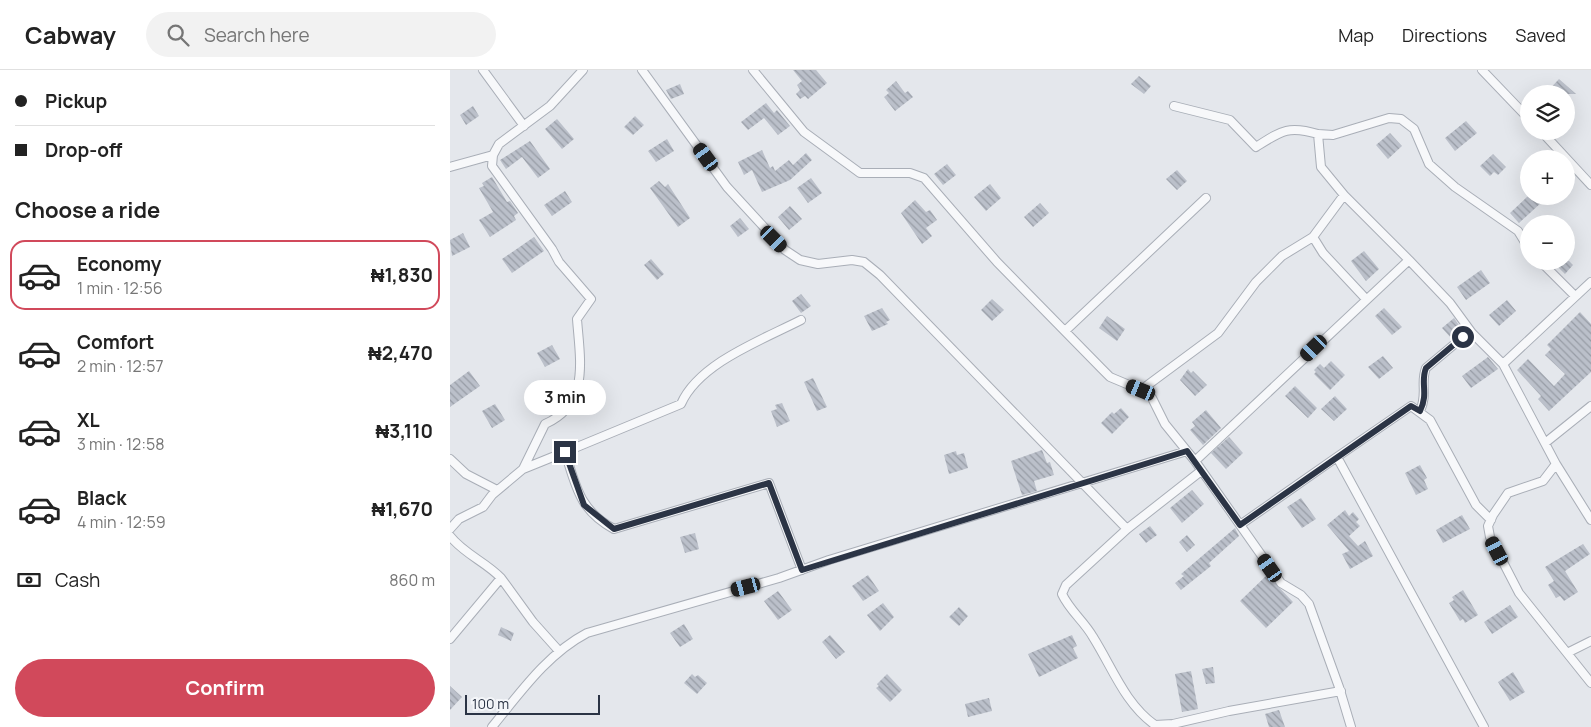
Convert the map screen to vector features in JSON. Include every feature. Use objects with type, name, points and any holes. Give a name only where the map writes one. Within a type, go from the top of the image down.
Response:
[{"type":"street","points":[[483,70],[524,126]]},
{"type":"street","points":[[522,468],[545,424],[557,418],[568,409],[581,373],[576,320],[591,299],[559,262],[552,249],[492,166],[493,155],[499,144],[550,106],[583,70]]},
{"type":"street","points":[[642,70],[727,187],[785,250],[800,260],[818,264],[852,260],[864,262],[880,275],[1127,529]]},
{"type":"street","points":[[753,70],[804,132],[860,173],[910,172],[924,178],[998,262],[1110,377],[1141,390],[1152,398],[1166,424],[1195,461],[1281,583],[1301,595],[1309,604],[1351,727]]},
{"type":"street","points":[[1482,70],[1520,110]]},
{"type":"street","points":[[1174,106],[1230,120],[1256,147],[1278,132],[1298,128],[1318,134],[1333,135],[1389,118],[1400,119],[1414,129],[1429,164],[1455,187],[1520,234]]},
{"type":"street","points":[[1318,134],[1321,167],[1344,195],[1410,260],[1450,303],[1472,333],[1503,364],[1556,464],[1591,520]]},
{"type":"street","points":[[1548,140],[1591,185]]},
{"type":"street","points":[[450,167],[493,155]]},
{"type":"street","points":[[1141,390],[1218,333],[1256,282],[1282,256],[1313,237],[1344,195]]},
{"type":"street","points":[[1066,331],[1206,198]]},
{"type":"street","points":[[1313,237],[1323,253],[1366,300]]},
{"type":"street","points":[[1195,461],[1410,260]]},
{"type":"street","points":[[1549,270],[1575,296]]},
{"type":"street","points":[[1503,364],[1591,282]]},
{"type":"street","points":[[450,529],[459,519],[484,507],[497,490],[522,468],[681,404],[687,391],[703,375],[729,357],[801,320]]},
{"type":"street","points":[[1420,411],[1426,400],[1423,375],[1426,368],[1463,337],[1472,333]]},
{"type":"street","points":[[1240,525],[1411,406],[1430,420],[1476,504],[1490,520]]},
{"type":"street","points":[[1545,443],[1591,406]]},
{"type":"street","points":[[492,727],[559,651],[568,643],[587,633],[802,570],[1187,451]]},
{"type":"street","points":[[565,452],[584,505],[614,529],[769,483],[802,570]]},
{"type":"street","points":[[1337,457],[1484,727]]},
{"type":"street","points":[[450,459],[466,474],[497,490]]},
{"type":"street","points":[[1556,464],[1543,482],[1508,493],[1488,526],[1490,537],[1520,593],[1591,683]]},
{"type":"street","points":[[1201,471],[1127,529],[1066,584],[1062,594],[1069,608],[1092,635],[1119,682],[1142,716],[1154,726],[1173,724],[1229,711],[1340,691]]},
{"type":"street","points":[[450,536],[458,546],[491,568],[501,578],[533,622],[559,651]]},
{"type":"street","points":[[450,639],[501,578]]},
{"type":"street","points":[[1567,653],[1591,641]]},
{"type":"building","points":[[793,70],[816,70],[827,83],[808,99],[805,96],[800,99],[796,94],[800,90],[797,85],[802,81]]},
{"type":"building","points":[[1139,76],[1151,86],[1144,94],[1131,84]]},
{"type":"building","points":[[1559,79],[1566,85],[1553,85]]},
{"type":"building","points":[[896,81],[905,93],[908,91],[913,97],[895,111],[884,97],[889,93],[886,90]]},
{"type":"building","points":[[680,84],[684,94],[671,99],[666,90]]},
{"type":"building","points":[[766,103],[774,113],[777,110],[790,126],[778,135],[764,118],[748,130],[741,122]]},
{"type":"building","points":[[473,106],[479,116],[466,125],[460,115]]},
{"type":"building","points":[[635,116],[644,125],[633,135],[624,127]]},
{"type":"building","points":[[557,119],[574,139],[562,149],[545,129]]},
{"type":"building","points":[[1466,121],[1477,133],[1455,151],[1445,138]]},
{"type":"building","points":[[1390,133],[1402,146],[1388,159],[1376,145]]},
{"type":"building","points":[[667,139],[674,151],[656,162],[648,151]]},
{"type":"building","points":[[530,141],[550,169],[538,178],[522,157],[506,169],[500,160]]},
{"type":"building","points":[[762,150],[770,168],[773,166],[775,171],[789,160],[793,165],[806,153],[812,160],[790,180],[762,192],[752,170],[744,175],[738,162]]},
{"type":"building","points":[[1493,154],[1506,167],[1498,175],[1494,172],[1490,176],[1480,166]]},
{"type":"building","points":[[947,164],[956,175],[943,185],[934,174]]},
{"type":"building","points":[[1177,170],[1187,181],[1177,190],[1166,179]]},
{"type":"building","points":[[492,177],[507,202],[510,201],[518,213],[514,216],[516,220],[490,237],[479,220],[493,212],[479,188],[484,186],[482,183]]},
{"type":"building","points":[[811,178],[822,193],[808,203],[797,188]]},
{"type":"building","points":[[659,181],[665,187],[668,184],[690,218],[678,227],[650,188]]},
{"type":"building","points":[[990,184],[1001,198],[986,211],[974,197]]},
{"type":"building","points":[[565,191],[572,202],[552,216],[544,205]]},
{"type":"building","points":[[915,200],[926,212],[930,210],[937,220],[926,228],[932,236],[922,244],[901,213]]},
{"type":"building","points":[[1040,203],[1049,213],[1033,227],[1024,217]]},
{"type":"building","points":[[1520,204],[1539,205],[1528,215],[1520,215],[1519,223],[1510,213]]},
{"type":"building","points":[[790,206],[802,219],[789,230],[778,217]]},
{"type":"building","points":[[740,218],[749,229],[738,237],[730,226]]},
{"type":"building","points":[[463,233],[470,247],[452,256],[450,240]]},
{"type":"building","points":[[534,237],[544,251],[512,273],[502,259]]},
{"type":"building","points":[[1364,251],[1379,269],[1366,281],[1351,261]]},
{"type":"building","points":[[651,259],[664,274],[657,280],[644,265]]},
{"type":"building","points":[[1481,270],[1490,283],[1466,300],[1457,287]]},
{"type":"building","points":[[801,294],[811,306],[801,313],[792,301]]},
{"type":"building","points":[[992,299],[1004,310],[992,321],[981,310]]},
{"type":"building","points":[[1507,300],[1516,311],[1499,326],[1489,315]]},
{"type":"building","points":[[882,308],[890,320],[886,322],[888,324],[872,331],[864,316]]},
{"type":"building","points":[[1384,308],[1402,327],[1392,335],[1375,316]]},
{"type":"building","points":[[1580,312],[1591,324],[1591,372],[1549,411],[1538,399],[1541,396],[1517,370],[1528,359],[1554,386],[1565,374],[1545,355],[1551,349],[1547,345]]},
{"type":"building","points":[[1107,316],[1125,329],[1117,341],[1099,328]]},
{"type":"building","points":[[1454,318],[1463,331],[1452,339],[1442,328]]},
{"type":"building","points":[[552,345],[560,359],[545,367],[537,353]]},
{"type":"building","points":[[1383,356],[1393,368],[1379,379],[1368,367]]},
{"type":"building","points":[[1488,357],[1498,369],[1471,388],[1462,376]]},
{"type":"building","points":[[1331,361],[1345,375],[1330,390],[1314,374],[1316,372],[1314,370],[1320,364],[1324,368]]},
{"type":"building","points":[[1188,369],[1191,373],[1193,371],[1207,385],[1195,396],[1180,380]]},
{"type":"building","points":[[469,371],[480,386],[450,407],[450,385]]},
{"type":"building","points":[[813,378],[827,407],[817,411],[804,382]]},
{"type":"building","points":[[1295,386],[1317,408],[1308,418],[1285,396]]},
{"type":"building","points":[[1335,396],[1347,409],[1334,421],[1321,409]]},
{"type":"building","points":[[782,403],[790,421],[777,427],[771,411],[777,409],[775,405]]},
{"type":"building","points":[[495,404],[505,420],[492,428],[482,411]]},
{"type":"building","points":[[1121,408],[1129,417],[1112,434],[1101,423],[1112,412],[1114,414]]},
{"type":"building","points":[[1206,410],[1221,428],[1203,445],[1190,430],[1195,426],[1192,422]]},
{"type":"building","points":[[1229,437],[1243,453],[1226,469],[1211,453]]},
{"type":"building","points":[[1042,450],[1047,463],[1050,462],[1054,475],[1034,481],[1037,491],[1022,495],[1011,461]]},
{"type":"building","points":[[956,451],[957,455],[964,453],[968,468],[949,474],[944,455]]},
{"type":"building","points":[[1420,465],[1427,478],[1424,480],[1428,489],[1416,495],[1405,473]]},
{"type":"building","points":[[1192,490],[1204,504],[1182,523],[1170,508]]},
{"type":"building","points":[[1301,498],[1316,519],[1302,528],[1287,507]]},
{"type":"building","points":[[1345,510],[1349,516],[1353,512],[1359,519],[1356,522],[1360,526],[1349,536],[1358,546],[1365,541],[1373,556],[1350,569],[1342,554],[1349,551],[1327,525]]},
{"type":"building","points":[[1462,515],[1470,529],[1443,543],[1436,530]]},
{"type":"building","points":[[1150,526],[1157,535],[1146,543],[1139,534]]},
{"type":"building","points":[[1235,528],[1239,536],[1209,563],[1211,566],[1181,590],[1175,583],[1184,576],[1181,574]]},
{"type":"building","points":[[695,533],[699,549],[685,553],[680,537]]},
{"type":"building","points":[[1187,535],[1195,545],[1187,552],[1179,542]]},
{"type":"building","points":[[1583,544],[1590,554],[1565,571],[1578,592],[1564,601],[1560,596],[1556,598],[1548,585],[1554,581],[1545,567]]},
{"type":"building","points":[[868,575],[879,591],[863,601],[852,586]]},
{"type":"building","points":[[1267,575],[1293,602],[1266,628],[1240,601]]},
{"type":"building","points":[[1463,590],[1478,615],[1465,623],[1463,619],[1460,621],[1449,603],[1454,600],[1452,597]]},
{"type":"building","points":[[778,591],[792,610],[778,620],[764,601]]},
{"type":"building","points":[[883,603],[894,617],[880,631],[867,615]]},
{"type":"building","points":[[1510,605],[1518,617],[1492,634],[1484,622]]},
{"type":"building","points":[[959,607],[968,616],[959,626],[949,617]]},
{"type":"building","points":[[684,624],[693,639],[680,647],[670,633]]},
{"type":"building","points":[[501,627],[514,633],[511,641],[498,635]]},
{"type":"building","points":[[830,635],[845,652],[836,659],[822,642]]},
{"type":"building","points":[[1072,635],[1077,646],[1073,648],[1078,658],[1039,677],[1028,654]]},
{"type":"building","points":[[1213,667],[1215,683],[1206,684],[1202,669]]},
{"type":"building","points":[[1191,671],[1198,709],[1182,712],[1175,674]]},
{"type":"building","points":[[1513,672],[1525,692],[1510,701],[1498,682]]},
{"type":"building","points":[[692,674],[695,677],[698,675],[707,683],[697,694],[684,683]]},
{"type":"building","points":[[887,674],[902,690],[890,702],[876,688],[879,686],[877,684]]},
{"type":"building","points":[[450,686],[462,697],[450,710]]},
{"type":"building","points":[[989,698],[992,711],[968,717],[965,704]]},
{"type":"building","points":[[1279,710],[1285,727],[1269,727],[1265,714]]},
{"type":"route","points":[[565,452],[584,505],[605,524],[614,529],[769,483],[802,570],[909,535],[1187,451],[1240,525],[1411,406],[1420,411],[1426,400],[1423,375],[1426,368],[1463,337]]}]
